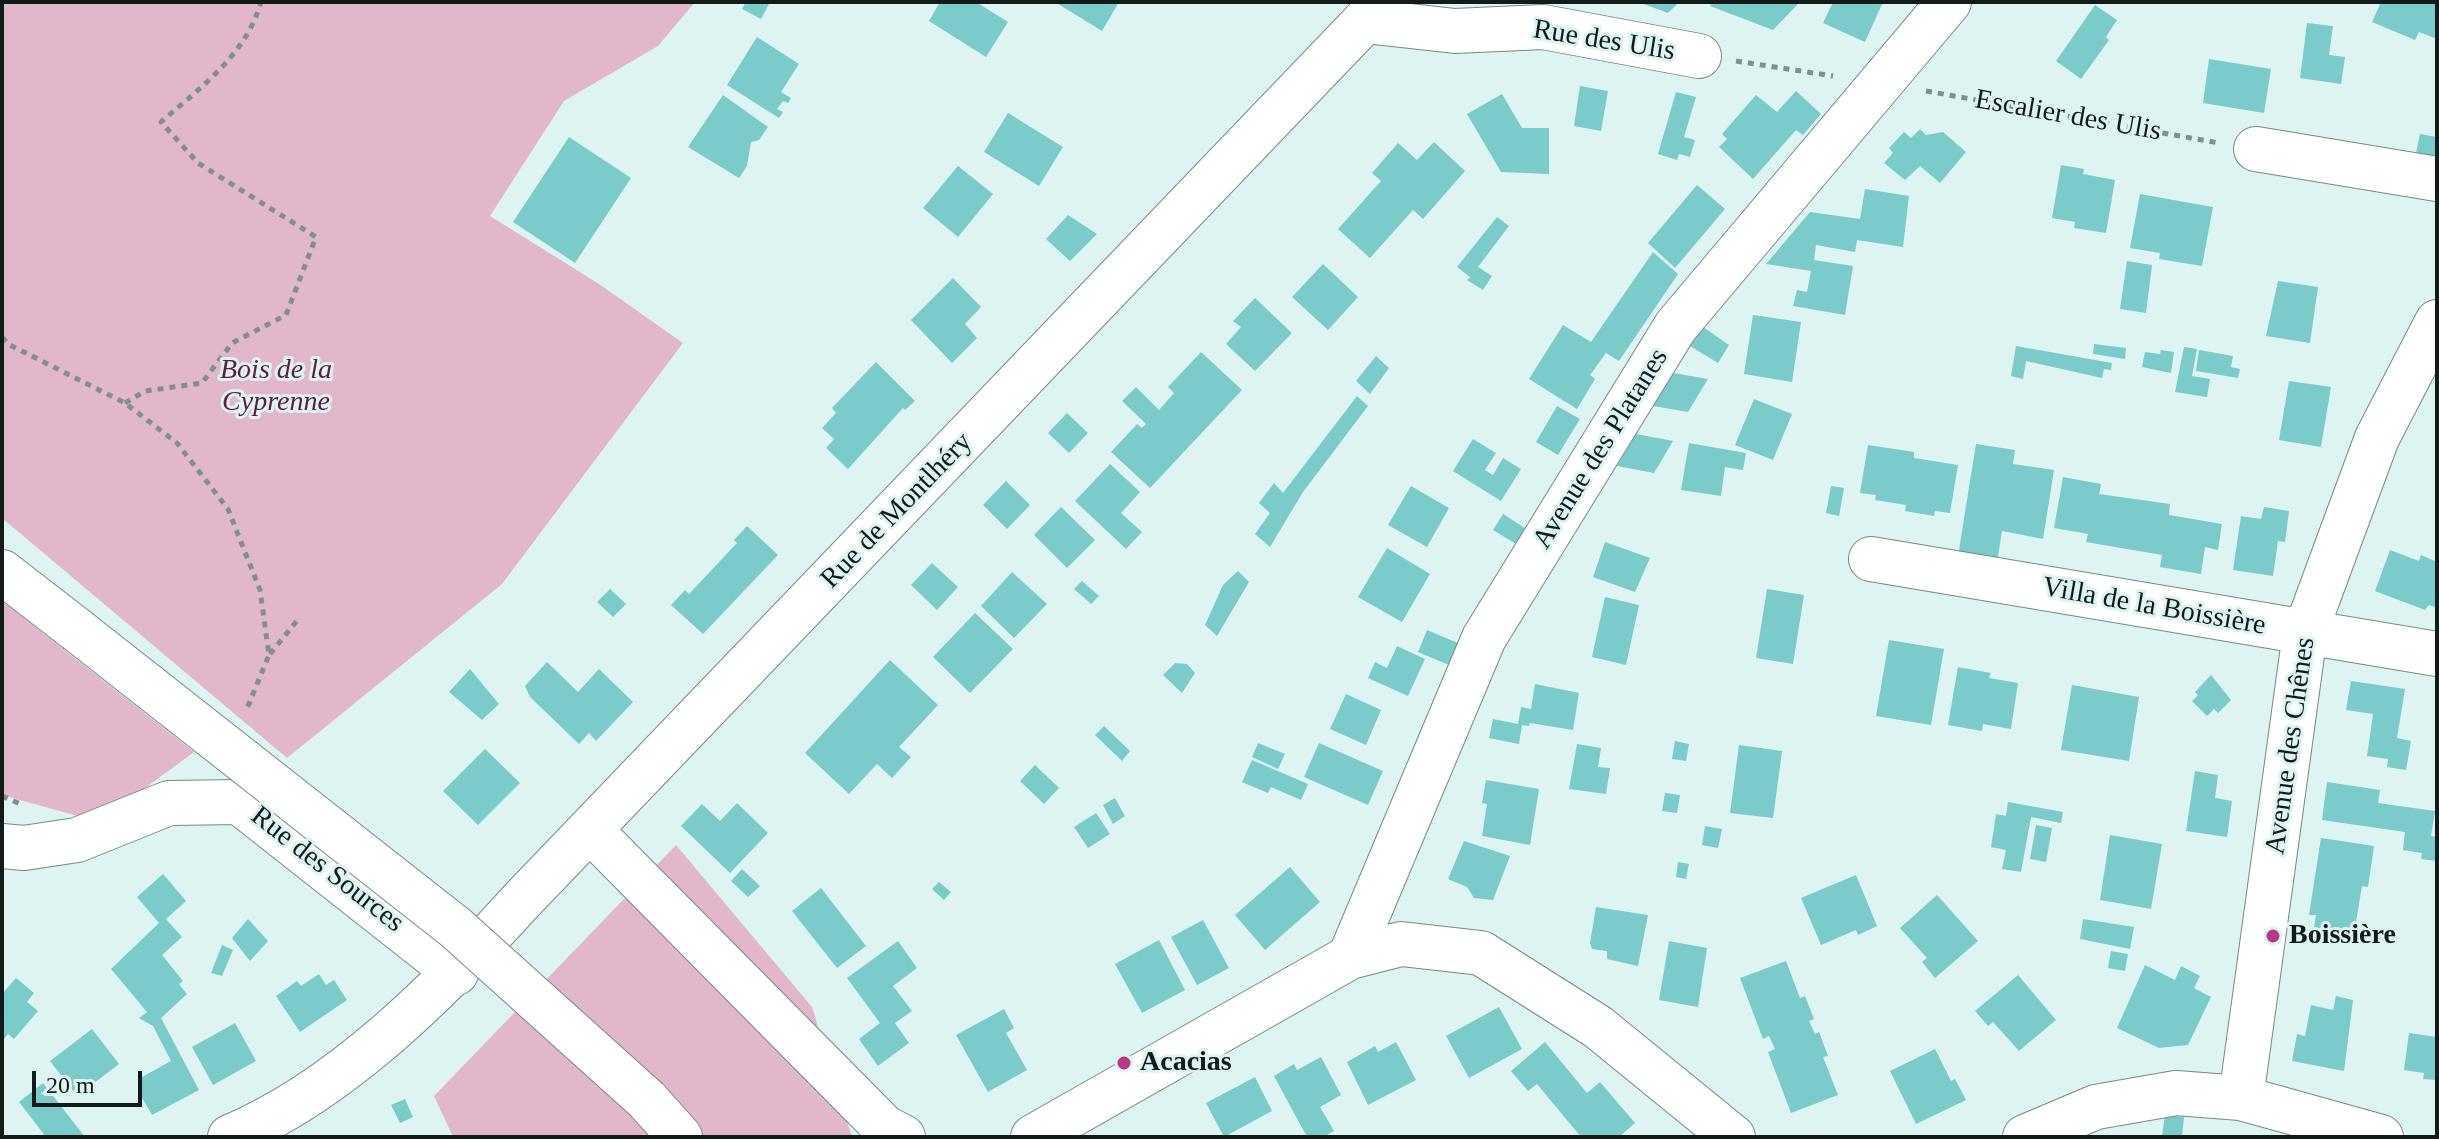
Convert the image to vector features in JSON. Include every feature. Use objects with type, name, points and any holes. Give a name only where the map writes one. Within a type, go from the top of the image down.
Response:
[{"type":"street","name":"Avenue des Platanes","points":[[1350,957],[1484,638],[1676,326],[1949,2]]},
{"type":"street","name":"Rue des Ulis","points":[[1374,12],[1455,31],[1543,27],[1699,56]]},
{"type":"street","name":"Rue de Montlhéry","points":[[237,1136],[372,1047],[456,973],[1374,12]]},
{"type":"street","points":[[2256,149],[2437,179]]},
{"type":"street","name":"Avenue des Chênes","points":[[2241,1098],[2305,633],[2377,438],[2437,322]]},
{"type":"street","name":"Villa de la Boissière","points":[[1871,559],[2437,654]]},
{"type":"street","points":[[2,572],[456,928],[647,1100],[680,1137]]},
{"type":"street","name":"Rue des Sources","points":[[2,846],[24,848],[77,840],[169,803],[239,802],[456,973]]},
{"type":"street","points":[[591,831],[884,1127],[903,1137]]},
{"type":"street","points":[[1033,1137],[1350,957],[1401,944],[1481,953],[1598,1027],[1733,1137]]},
{"type":"street","points":[[2025,1137],[2096,1107],[2176,1093],[2241,1098],[2381,1137]]},
{"type":"path","points":[[125,403],[145,391],[202,383],[232,343],[286,315],[316,237],[198,163],[161,122],[222,70],[255,25],[261,2]]},
{"type":"path","name":"Escalier des Ulis","points":[[1699,56],[1878,83],[2256,149]]},
{"type":"path","points":[[2,337],[8,344],[125,403],[177,443],[228,509],[260,590],[269,655]]},
{"type":"path","points":[[242,721],[269,655],[300,617]]},
{"type":"green space","name":"Bois de la Cyprenne","points":[[2,2],[695,2],[658,46],[564,101],[490,216],[599,284],[683,343],[502,584],[287,758],[2,518]]},
{"type":"green space","points":[[2,601],[194,752],[99,822],[2,795]]},
{"type":"green space","points":[[676,845],[812,1007],[852,1137],[453,1137],[434,1096]]},
{"type":"building","points":[[746,2],[770,2],[761,19],[742,9]]},
{"type":"building","points":[[940,2],[976,2],[1008,22],[986,57],[929,21]]},
{"type":"building","points":[[1055,2],[1119,2],[1102,31]]},
{"type":"building","points":[[1638,2],[1679,2],[1668,13]]},
{"type":"building","points":[[1712,2],[1798,4],[1773,30],[1710,6]]},
{"type":"building","points":[[1833,2],[1883,2],[1865,42],[1823,23]]},
{"type":"building","points":[[2381,2],[2437,2],[2437,39],[2419,32],[2415,40],[2372,22]]},
{"type":"building","points":[[2095,5],[2117,20],[2106,37],[2109,40],[2081,79],[2056,61]]},
{"type":"building","points":[[2307,23],[2333,26],[2329,55],[2345,57],[2341,84],[2300,78]]},
{"type":"building","points":[[757,37],[799,64],[781,92],[791,98],[788,103],[783,101],[777,109],[783,112],[779,118],[727,85]]},
{"type":"building","points":[[2209,59],[2271,69],[2264,113],[2203,103]]},
{"type":"building","points":[[1580,86],[1608,91],[1601,131],[1574,126]]},
{"type":"building","points":[[1796,91],[1821,114],[1803,135],[1796,130],[1753,179],[1719,147],[1727,139],[1722,134],[1756,95],[1777,112]]},
{"type":"building","points":[[1676,92],[1696,97],[1684,137],[1695,140],[1690,157],[1679,154],[1677,160],[1658,154]]},
{"type":"building","points":[[1502,94],[1522,128],[1549,128],[1549,174],[1501,172],[1467,114]]},
{"type":"building","points":[[723,95],[768,127],[759,140],[751,142],[747,166],[739,178],[688,147]]},
{"type":"building","points":[[1008,113],[1063,147],[1039,186],[984,152]]},
{"type":"building","points":[[1920,129],[1926,135],[1943,132],[1966,152],[1940,183],[1920,166],[1905,180],[1884,163],[1893,153],[1889,148],[1904,132],[1911,138]]},
{"type":"building","points":[[2420,134],[2437,137],[2437,162],[2415,158]]},
{"type":"building","points":[[569,137],[631,178],[575,263],[513,222]]},
{"type":"building","points":[[1434,142],[1465,171],[1423,219],[1413,210],[1370,258],[1338,229],[1381,181],[1372,173],[1398,143],[1417,160]]},
{"type":"building","points":[[2061,165],[2084,169],[2083,174],[2115,180],[2106,233],[2074,228],[2075,222],[2052,218]]},
{"type":"building","points":[[958,166],[993,194],[958,237],[923,208]]},
{"type":"building","points":[[1697,185],[1725,209],[1675,268],[1648,243]]},
{"type":"building","points":[[1865,189],[1909,196],[1903,247],[1857,240],[1855,252],[1816,245],[1814,260],[1853,266],[1845,315],[1793,306],[1797,290],[1807,292],[1811,271],[1766,264],[1810,212],[1860,219]]},
{"type":"building","points":[[2140,194],[2213,207],[2202,266],[2159,259],[2160,253],[2130,248]]},
{"type":"building","points":[[1068,215],[1097,234],[1070,261],[1046,239]]},
{"type":"building","points":[[1497,217],[1509,226],[1478,267],[1492,276],[1483,290],[1467,280],[1470,277],[1457,267]]},
{"type":"building","points":[[1653,252],[1678,274],[1619,361],[1606,353],[1590,375],[1595,379],[1577,409],[1529,379],[1563,325],[1591,342]]},
{"type":"building","points":[[2127,261],[2152,265],[2146,313],[2120,309]]},
{"type":"building","points":[[1323,264],[1358,297],[1328,330],[1292,297]]},
{"type":"building","points":[[953,278],[981,307],[965,324],[977,338],[952,363],[911,320]]},
{"type":"building","points":[[2278,281],[2318,287],[2310,343],[2266,336]]},
{"type":"building","points":[[1255,298],[1292,333],[1255,371],[1226,344],[1241,327],[1233,321]]},
{"type":"building","points":[[1753,315],[1801,322],[1792,382],[1744,374]]},
{"type":"building","points":[[1703,327],[1729,345],[1718,363],[1690,346]]},
{"type":"building","points":[[2094,344],[2126,348],[2125,359],[2093,354]]},
{"type":"building","points":[[2016,346],[2112,363],[2111,370],[2104,369],[2102,378],[2026,361],[2023,379],[2011,376]]},
{"type":"building","points":[[2184,347],[2197,349],[2192,376],[2210,379],[2207,397],[2175,392]]},
{"type":"building","points":[[2161,350],[2174,352],[2171,373],[2142,367],[2145,352],[2160,354]]},
{"type":"building","points":[[2199,350],[2233,356],[2231,367],[2240,369],[2238,378],[2196,371]]},
{"type":"building","points":[[1201,352],[1242,390],[1150,488],[1111,452],[1137,424],[1142,428],[1146,424],[1122,401],[1136,387],[1159,410],[1174,393],[1168,387]]},
{"type":"building","points":[[1376,356],[1389,368],[1370,394],[1356,381]]},
{"type":"building","points":[[876,362],[915,401],[905,410],[903,408],[848,469],[826,448],[834,439],[822,428],[836,413],[832,408]]},
{"type":"building","points":[[1673,373],[1708,379],[1688,412],[1653,406]]},
{"type":"building","points":[[2289,381],[2331,387],[2321,447],[2279,440]]},
{"type":"building","points":[[1357,396],[1368,406],[1303,492],[1270,547],[1255,534],[1270,513],[1259,503],[1274,483],[1283,493]]},
{"type":"building","points":[[1754,399],[1792,414],[1773,460],[1735,445]]},
{"type":"building","points":[[1557,406],[1580,419],[1558,455],[1536,442]]},
{"type":"building","points":[[1067,413],[1088,433],[1069,453],[1048,433]]},
{"type":"building","points":[[1636,434],[1673,441],[1654,473],[1617,466]]},
{"type":"building","points":[[1473,439],[1496,453],[1485,470],[1493,475],[1503,458],[1521,469],[1501,501],[1453,471]]},
{"type":"building","points":[[1689,443],[1746,453],[1743,470],[1725,467],[1721,496],[1681,490]]},
{"type":"building","points":[[1976,444],[2015,450],[2013,464],[2054,470],[2043,539],[2002,531],[1997,563],[1958,556]]},
{"type":"building","points":[[1868,445],[1914,452],[1914,458],[1958,465],[1950,513],[1935,511],[1934,516],[1905,511],[1906,505],[1875,500],[1876,495],[1860,493]]},
{"type":"building","points":[[1110,464],[1140,492],[1121,513],[1142,532],[1126,549],[1075,501]]},
{"type":"building","points":[[2063,477],[2101,484],[2099,494],[2170,504],[2169,515],[2222,524],[2218,550],[2205,547],[2201,574],[2160,567],[2162,555],[2086,542],[2088,534],[2054,528]]},
{"type":"building","points":[[1006,481],[1030,505],[1007,529],[983,505]]},
{"type":"building","points":[[1411,486],[1449,508],[1427,547],[1388,525]]},
{"type":"building","points":[[1831,486],[1844,488],[1839,516],[1826,513]]},
{"type":"building","points":[[1061,507],[1095,540],[1067,568],[1034,535]]},
{"type":"building","points":[[2264,507],[2289,511],[2285,542],[2278,541],[2273,576],[2233,570],[2241,516],[2261,519]]},
{"type":"building","points":[[1503,514],[1531,532],[1521,547],[1493,530]]},
{"type":"building","points":[[747,526],[778,555],[703,634],[671,605],[685,590],[689,594],[737,543],[734,540]]},
{"type":"building","points":[[1605,542],[1650,558],[1635,592],[1593,577]]},
{"type":"building","points":[[1387,548],[1430,574],[1402,622],[1358,597]]},
{"type":"building","points":[[2390,550],[2419,561],[2421,555],[2437,562],[2437,608],[2429,605],[2425,610],[2375,591]]},
{"type":"building","points":[[932,563],[958,587],[937,610],[911,585]]},
{"type":"building","points":[[1238,571],[1249,582],[1217,636],[1205,625],[1223,585]]},
{"type":"building","points":[[1012,572],[1047,604],[1014,638],[981,606]]},
{"type":"building","points":[[1082,581],[1099,596],[1091,604],[1074,589]]},
{"type":"building","points":[[610,589],[626,604],[613,617],[597,602]]},
{"type":"building","points":[[1767,589],[1804,595],[1793,664],[1756,658]]},
{"type":"building","points":[[1605,597],[1639,605],[1626,665],[1592,657]]},
{"type":"building","points":[[975,613],[1013,649],[970,693],[933,657]]},
{"type":"building","points":[[1427,630],[1465,646],[1456,668],[1418,652]]},
{"type":"building","points":[[1889,640],[1944,649],[1931,725],[1876,716]]},
{"type":"building","points":[[1397,646],[1425,659],[1408,696],[1368,678],[1375,662],[1387,668]]},
{"type":"building","points":[[890,660],[938,705],[899,747],[911,757],[892,778],[877,764],[849,794],[805,753]]},
{"type":"building","points":[[547,662],[578,692],[599,669],[633,702],[596,741],[589,733],[579,744],[530,697],[525,686]]},
{"type":"building","points":[[1175,663],[1187,664],[1195,673],[1182,693],[1163,675]]},
{"type":"building","points":[[1958,667],[1991,673],[1989,678],[2018,683],[2011,729],[1983,724],[1982,731],[1948,725]]},
{"type":"building","points":[[470,669],[499,704],[482,720],[449,692]]},
{"type":"building","points":[[2211,675],[2231,700],[2218,713],[2214,709],[2207,716],[2192,701],[2198,695],[2195,692]]},
{"type":"building","points":[[2351,681],[2405,689],[2397,738],[2411,741],[2406,770],[2387,767],[2388,759],[2367,756],[2373,714],[2346,710]]},
{"type":"building","points":[[1535,684],[1579,693],[1573,730],[1530,723],[1529,726],[1522,725],[1519,744],[1489,738],[1493,719],[1518,724],[1521,707],[1531,709]]},
{"type":"building","points":[[2072,685],[2139,697],[2129,761],[2061,750]]},
{"type":"building","points":[[1346,694],[1381,710],[1366,745],[1330,729]]},
{"type":"building","points":[[1104,726],[1130,751],[1122,761],[1095,735]]},
{"type":"building","points":[[1675,741],[1689,744],[1686,761],[1672,759]]},
{"type":"building","points":[[1258,743],[1285,754],[1278,769],[1252,757]]},
{"type":"building","points":[[1319,743],[1383,771],[1368,805],[1304,777]]},
{"type":"building","points":[[1577,744],[1601,748],[1598,767],[1610,768],[1606,794],[1569,789]]},
{"type":"building","points":[[1739,745],[1782,751],[1773,818],[1730,813]]},
{"type":"building","points":[[485,749],[520,783],[478,825],[443,791]]},
{"type":"building","points":[[1252,760],[1308,784],[1301,800],[1271,787],[1268,793],[1242,782]]},
{"type":"building","points":[[1035,765],[1059,788],[1044,804],[1020,781]]},
{"type":"building","points":[[2195,771],[2218,775],[2215,798],[2232,801],[2227,837],[2186,831]]},
{"type":"building","points":[[1486,780],[1539,789],[1530,845],[1482,836],[1487,804],[1482,803]]},
{"type":"building","points":[[2327,782],[2380,790],[2378,803],[2435,811],[2431,836],[2437,837],[2437,861],[2421,859],[2422,853],[2403,850],[2405,832],[2322,820]]},
{"type":"building","points":[[1665,793],[1680,795],[1677,813],[1662,811]]},
{"type":"building","points":[[1115,798],[1125,816],[1113,824],[1103,805]]},
{"type":"building","points":[[2008,802],[2063,812],[2061,823],[2031,817],[2021,872],[2002,869],[2006,850],[1991,847],[1996,814],[2006,816]]},
{"type":"building","points":[[737,803],[768,833],[730,873],[681,826],[702,804],[720,821]]},
{"type":"building","points":[[1096,813],[1110,834],[1088,848],[1074,827]]},
{"type":"building","points":[[2036,825],[2052,828],[2046,862],[2030,859]]},
{"type":"building","points":[[1705,826],[1722,829],[1718,848],[1702,845]]},
{"type":"building","points":[[2110,835],[2162,844],[2151,909],[2100,900]]},
{"type":"building","points":[[2321,838],[2374,846],[2368,887],[2362,886],[2353,940],[2313,935],[2316,915],[2309,915]]},
{"type":"building","points":[[1464,841],[1510,856],[1493,900],[1474,898],[1467,887],[1448,879]]},
{"type":"building","points":[[1678,862],[1689,864],[1686,879],[1676,877]]},
{"type":"building","points":[[1290,867],[1320,902],[1265,950],[1235,915]]},
{"type":"building","points":[[742,869],[760,886],[748,897],[731,881]]},
{"type":"building","points":[[163,874],[186,901],[166,919],[182,937],[162,955],[183,981],[179,984],[187,994],[161,1018],[199,1090],[152,1115],[138,1091],[142,1077],[171,1061],[153,1026],[139,1018],[147,1012],[111,969],[159,923],[137,897]]},
{"type":"building","points":[[1856,875],[1877,926],[1858,935],[1856,930],[1821,945],[1801,898]]},
{"type":"building","points":[[939,882],[951,892],[944,900],[932,889]]},
{"type":"building","points":[[821,888],[866,946],[837,968],[792,911]]},
{"type":"building","points":[[1937,895],[1978,941],[1935,978],[1922,962],[1927,958],[1900,928]]},
{"type":"building","points":[[1596,907],[1648,915],[1638,966],[1607,959],[1607,951],[1592,949],[1590,943]]},
{"type":"building","points":[[248,919],[268,941],[250,961],[232,938]]},
{"type":"building","points":[[2083,919],[2134,927],[2130,949],[2080,939]]},
{"type":"building","points":[[1203,920],[1229,968],[1197,985],[1171,937]]},
{"type":"building","points":[[1159,940],[1185,990],[1142,1013],[1115,964]]},
{"type":"building","points":[[898,941],[917,968],[893,986],[912,1011],[895,1023],[909,1043],[878,1066],[859,1039],[880,1023],[847,978]]},
{"type":"building","points":[[1669,941],[1707,948],[1698,1007],[1659,1000]]},
{"type":"building","points":[[222,945],[233,950],[222,976],[211,973]]},
{"type":"building","points":[[2111,951],[2128,954],[2125,971],[2108,968]]},
{"type":"building","points":[[1786,961],[1800,998],[1805,996],[1814,1019],[1809,1021],[1815,1034],[1819,1032],[1828,1056],[1823,1057],[1838,1095],[1791,1113],[1768,1052],[1775,1049],[1769,1036],[1763,1039],[1740,978]]},
{"type":"building","points":[[2145,965],[2175,980],[2181,966],[2200,976],[2194,988],[2211,997],[2188,1045],[2159,1048],[2117,1028]]},
{"type":"building","points":[[319,974],[326,985],[334,980],[347,1000],[300,1032],[276,996],[297,981],[301,986]]},
{"type":"building","points":[[2018,975],[2056,1020],[2019,1051],[1993,1022],[1988,1026],[1975,1011]]},
{"type":"building","points":[[16,978],[34,993],[27,1002],[38,1011],[14,1039],[8,1034],[2,1041],[2,994]]},
{"type":"building","points":[[2336,996],[2353,1000],[2344,1071],[2292,1061],[2297,1034],[2305,1036],[2311,1005],[2333,1010]]},
{"type":"building","points":[[1499,1007],[1522,1049],[1469,1078],[1446,1036]]},
{"type":"building","points":[[1004,1009],[1014,1028],[1006,1033],[1027,1070],[988,1092],[956,1035]]},
{"type":"building","points":[[235,1023],[256,1061],[213,1085],[192,1047]]},
{"type":"building","points":[[92,1029],[119,1064],[77,1096],[50,1061]]},
{"type":"building","points":[[2409,1033],[2437,1037],[2437,1080],[2423,1079],[2424,1073],[2404,1070]]},
{"type":"building","points":[[1396,1042],[1416,1080],[1368,1105],[1347,1062],[1375,1046],[1378,1052]]},
{"type":"building","points":[[1545,1042],[1587,1093],[1600,1082],[1635,1123],[1619,1137],[1581,1137],[1537,1084],[1528,1091],[1511,1071]]},
{"type":"building","points":[[1935,1049],[1951,1081],[1955,1079],[1966,1100],[1916,1124],[1890,1071]]},
{"type":"building","points":[[1321,1057],[1341,1095],[1320,1107],[1334,1131],[1323,1137],[1307,1137],[1274,1076],[1294,1064],[1297,1070]]},
{"type":"building","points":[[1255,1077],[1272,1111],[1224,1137],[1206,1103]]},
{"type":"building","points":[[43,1083],[85,1137],[46,1137],[19,1102]]},
{"type":"building","points":[[405,1099],[413,1117],[400,1123],[391,1105]]},
{"type":"building","points":[[2165,1115],[2184,1117],[2182,1137],[2162,1137]]},
{"type":"place","name":"Boissière","points":[[2273,936]]},
{"type":"place","name":"Acacias","points":[[1124,1063]]}]
